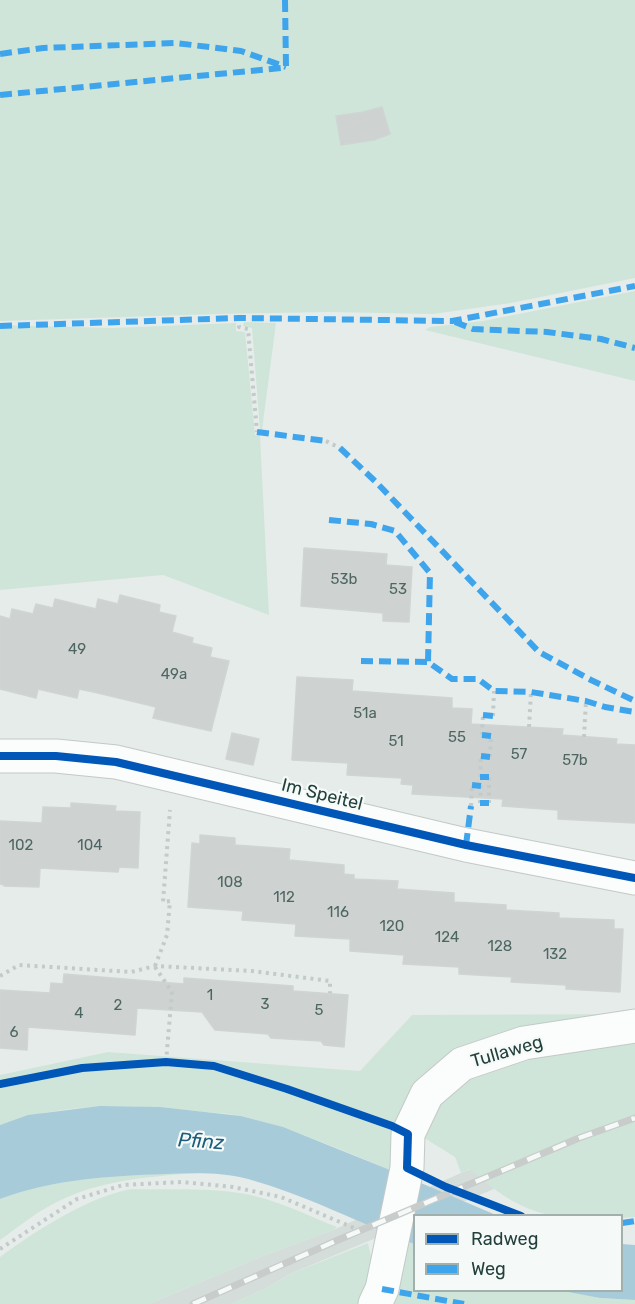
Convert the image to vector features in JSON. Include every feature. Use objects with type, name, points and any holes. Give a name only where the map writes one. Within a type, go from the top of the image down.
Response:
[{"type":"street","name":"Im Speitel","points":[[0,756],[56,756],[116,762],[466,845],[635,878]]},
{"type":"street","name":"Tullaweg","points":[[375,1304],[382,1289],[406,1173],[408,1134],[427,1094],[462,1064],[524,1043],[635,1026]]},
{"type":"path","points":[[239,318],[239,327],[248,329],[257,432]]},
{"type":"path","points":[[326,441],[340,448]]},
{"type":"path","points":[[493,716],[494,691]]},
{"type":"path","points":[[530,727],[531,692]]},
{"type":"path","points":[[584,737],[586,700]]},
{"type":"path","points":[[482,735],[483,715]]},
{"type":"path","points":[[490,757],[491,736]]},
{"type":"path","points":[[480,777],[481,756]]},
{"type":"path","points":[[155,966],[167,935],[170,901],[164,902],[172,774]]},
{"type":"path","points":[[489,777],[489,803]]},
{"type":"path","points":[[471,806],[472,785]]},
{"type":"path","points":[[480,803],[481,786]]},
{"type":"path","points":[[0,976],[19,965],[131,972],[155,966],[252,971],[330,981],[330,993]]},
{"type":"path","points":[[155,966],[172,992],[166,1062]]},
{"type":"path","points":[[0,1084],[82,1068],[166,1062],[214,1066],[287,1089],[392,1126],[408,1134]]},
{"type":"path","points":[[0,1249],[77,1199],[123,1185],[182,1182],[233,1186],[281,1197],[391,1241]]},
{"type":"shaded area","points":[[525,1149],[540,1170],[433,1214],[413,1214],[413,1222],[290,1274],[265,1289],[231,1304],[149,1304],[265,1255],[333,1230],[461,1173]]},
{"type":"green space","points":[[0,0],[635,0],[635,278],[511,303],[433,314],[328,312],[0,321]]},
{"type":"green space","points":[[635,291],[635,381],[425,330],[430,327],[483,321]]},
{"type":"green space","points":[[244,322],[276,323],[262,430],[260,430],[252,328],[243,326]]},
{"type":"green space","points":[[236,323],[236,331],[245,332],[255,435],[260,435],[269,615],[163,575],[0,590],[0,325],[112,328]]},
{"type":"green space","points":[[635,1014],[635,1217],[623,1218],[623,1214],[550,1214],[528,1209],[497,1191],[470,1169],[461,1173],[455,1157],[421,1136],[395,1172],[283,1128],[226,1114],[146,1107],[96,1107],[48,1113],[0,1125],[0,1075],[108,1052],[360,1071],[412,1015]]},
{"type":"green space","points":[[196,1173],[123,1181],[87,1190],[46,1208],[0,1240],[0,1199],[48,1185],[72,1181],[121,1176]]},
{"type":"green space","points":[[131,1189],[203,1190],[246,1194],[281,1204],[337,1227],[149,1304],[0,1304],[0,1257],[62,1216],[97,1199]]},
{"type":"green space","points":[[404,1240],[413,1244],[413,1292],[572,1292],[600,1298],[635,1300],[635,1304],[385,1304]]},
{"type":"green space","points":[[368,1243],[374,1271],[359,1304],[231,1304],[265,1289],[290,1274]]},
{"type":"water","name":"Pfinz","points":[[100,1106],[160,1107],[241,1116],[283,1127],[494,1214],[413,1214],[413,1244],[312,1201],[270,1186],[228,1175],[187,1173],[82,1180],[40,1187],[0,1199],[0,1125],[28,1115]]},
{"type":"water","points":[[623,1244],[635,1245],[635,1300],[600,1298],[568,1292],[623,1292]]},
{"type":"building","points":[[382,107],[390,134],[374,140],[341,145],[336,116]]},
{"type":"building","points":[[304,548],[387,554],[386,565],[412,567],[409,622],[383,621],[383,613],[301,606]]},
{"type":"building","points":[[120,595],[160,605],[159,612],[176,616],[172,632],[193,638],[192,643],[212,648],[210,657],[229,661],[211,731],[153,718],[156,707],[79,689],[77,698],[38,689],[36,698],[0,689],[0,616],[10,619],[12,609],[33,614],[36,604],[53,608],[55,599],[96,609],[98,599],[118,604]]},
{"type":"building","points":[[297,677],[353,680],[352,691],[452,698],[452,708],[472,709],[471,724],[563,729],[562,735],[617,739],[616,744],[635,745],[635,823],[558,819],[558,810],[502,806],[503,799],[412,794],[413,785],[401,784],[402,778],[347,775],[348,763],[292,760]]},
{"type":"building","points":[[232,733],[259,739],[253,765],[226,759]]},
{"type":"building","points":[[71,803],[116,806],[115,811],[140,812],[138,868],[119,867],[118,872],[40,868],[39,887],[0,884],[0,821],[42,823],[43,807],[71,808]]},
{"type":"building","points":[[200,835],[235,838],[235,845],[290,849],[289,860],[344,865],[344,874],[354,875],[354,879],[398,881],[397,889],[454,893],[454,902],[506,905],[506,910],[559,913],[559,918],[614,920],[614,929],[623,929],[620,992],[566,989],[566,985],[511,982],[512,977],[459,974],[459,967],[403,964],[404,955],[350,951],[350,939],[295,936],[296,924],[242,920],[243,911],[188,907],[192,843],[200,844]]},
{"type":"building","points":[[64,974],[184,984],[184,978],[293,986],[293,991],[348,995],[344,1047],[324,1045],[321,1041],[271,1038],[268,1034],[215,1030],[202,1012],[137,1008],[135,1035],[28,1027],[27,1050],[0,1048],[0,990],[50,993],[51,983],[63,984]]},
{"type":"railway","points":[[193,1304],[579,1138],[635,1118]]},
{"type":"marked path","points":[[285,0],[286,67]]},
{"type":"marked path","points":[[0,54],[43,48],[176,43],[241,51],[286,67]]},
{"type":"marked path","points":[[0,95],[281,68]]},
{"type":"marked path","points":[[0,326],[239,318],[452,321],[635,286]]},
{"type":"marked path","points":[[455,322],[473,329],[547,332],[601,339],[635,348]]},
{"type":"marked path","points":[[257,432],[326,441]]},
{"type":"marked path","points":[[340,448],[376,482],[539,652],[635,701]]},
{"type":"marked path","points":[[329,520],[371,524],[395,531],[430,573],[428,662]]},
{"type":"marked path","points":[[361,661],[428,662],[452,679],[478,679],[494,691],[531,692],[635,712]]},
{"type":"marked path","points":[[483,715],[493,716]]},
{"type":"marked path","points":[[482,735],[491,736]]},
{"type":"marked path","points":[[481,756],[490,757]]},
{"type":"marked path","points":[[480,777],[489,777]]},
{"type":"marked path","points":[[472,785],[481,786]]},
{"type":"marked path","points":[[480,803],[489,803]]},
{"type":"marked path","points":[[466,845],[471,806]]},
{"type":"marked path","points":[[623,1223],[635,1221]]},
{"type":"marked path","points":[[382,1289],[464,1304]]},
{"type":"cycle path","points":[[0,756],[56,756],[116,762],[466,845],[635,878]]},
{"type":"cycle path","points":[[0,1084],[82,1068],[166,1062],[214,1066],[392,1126],[408,1134],[407,1168],[446,1187],[516,1214]]}]
